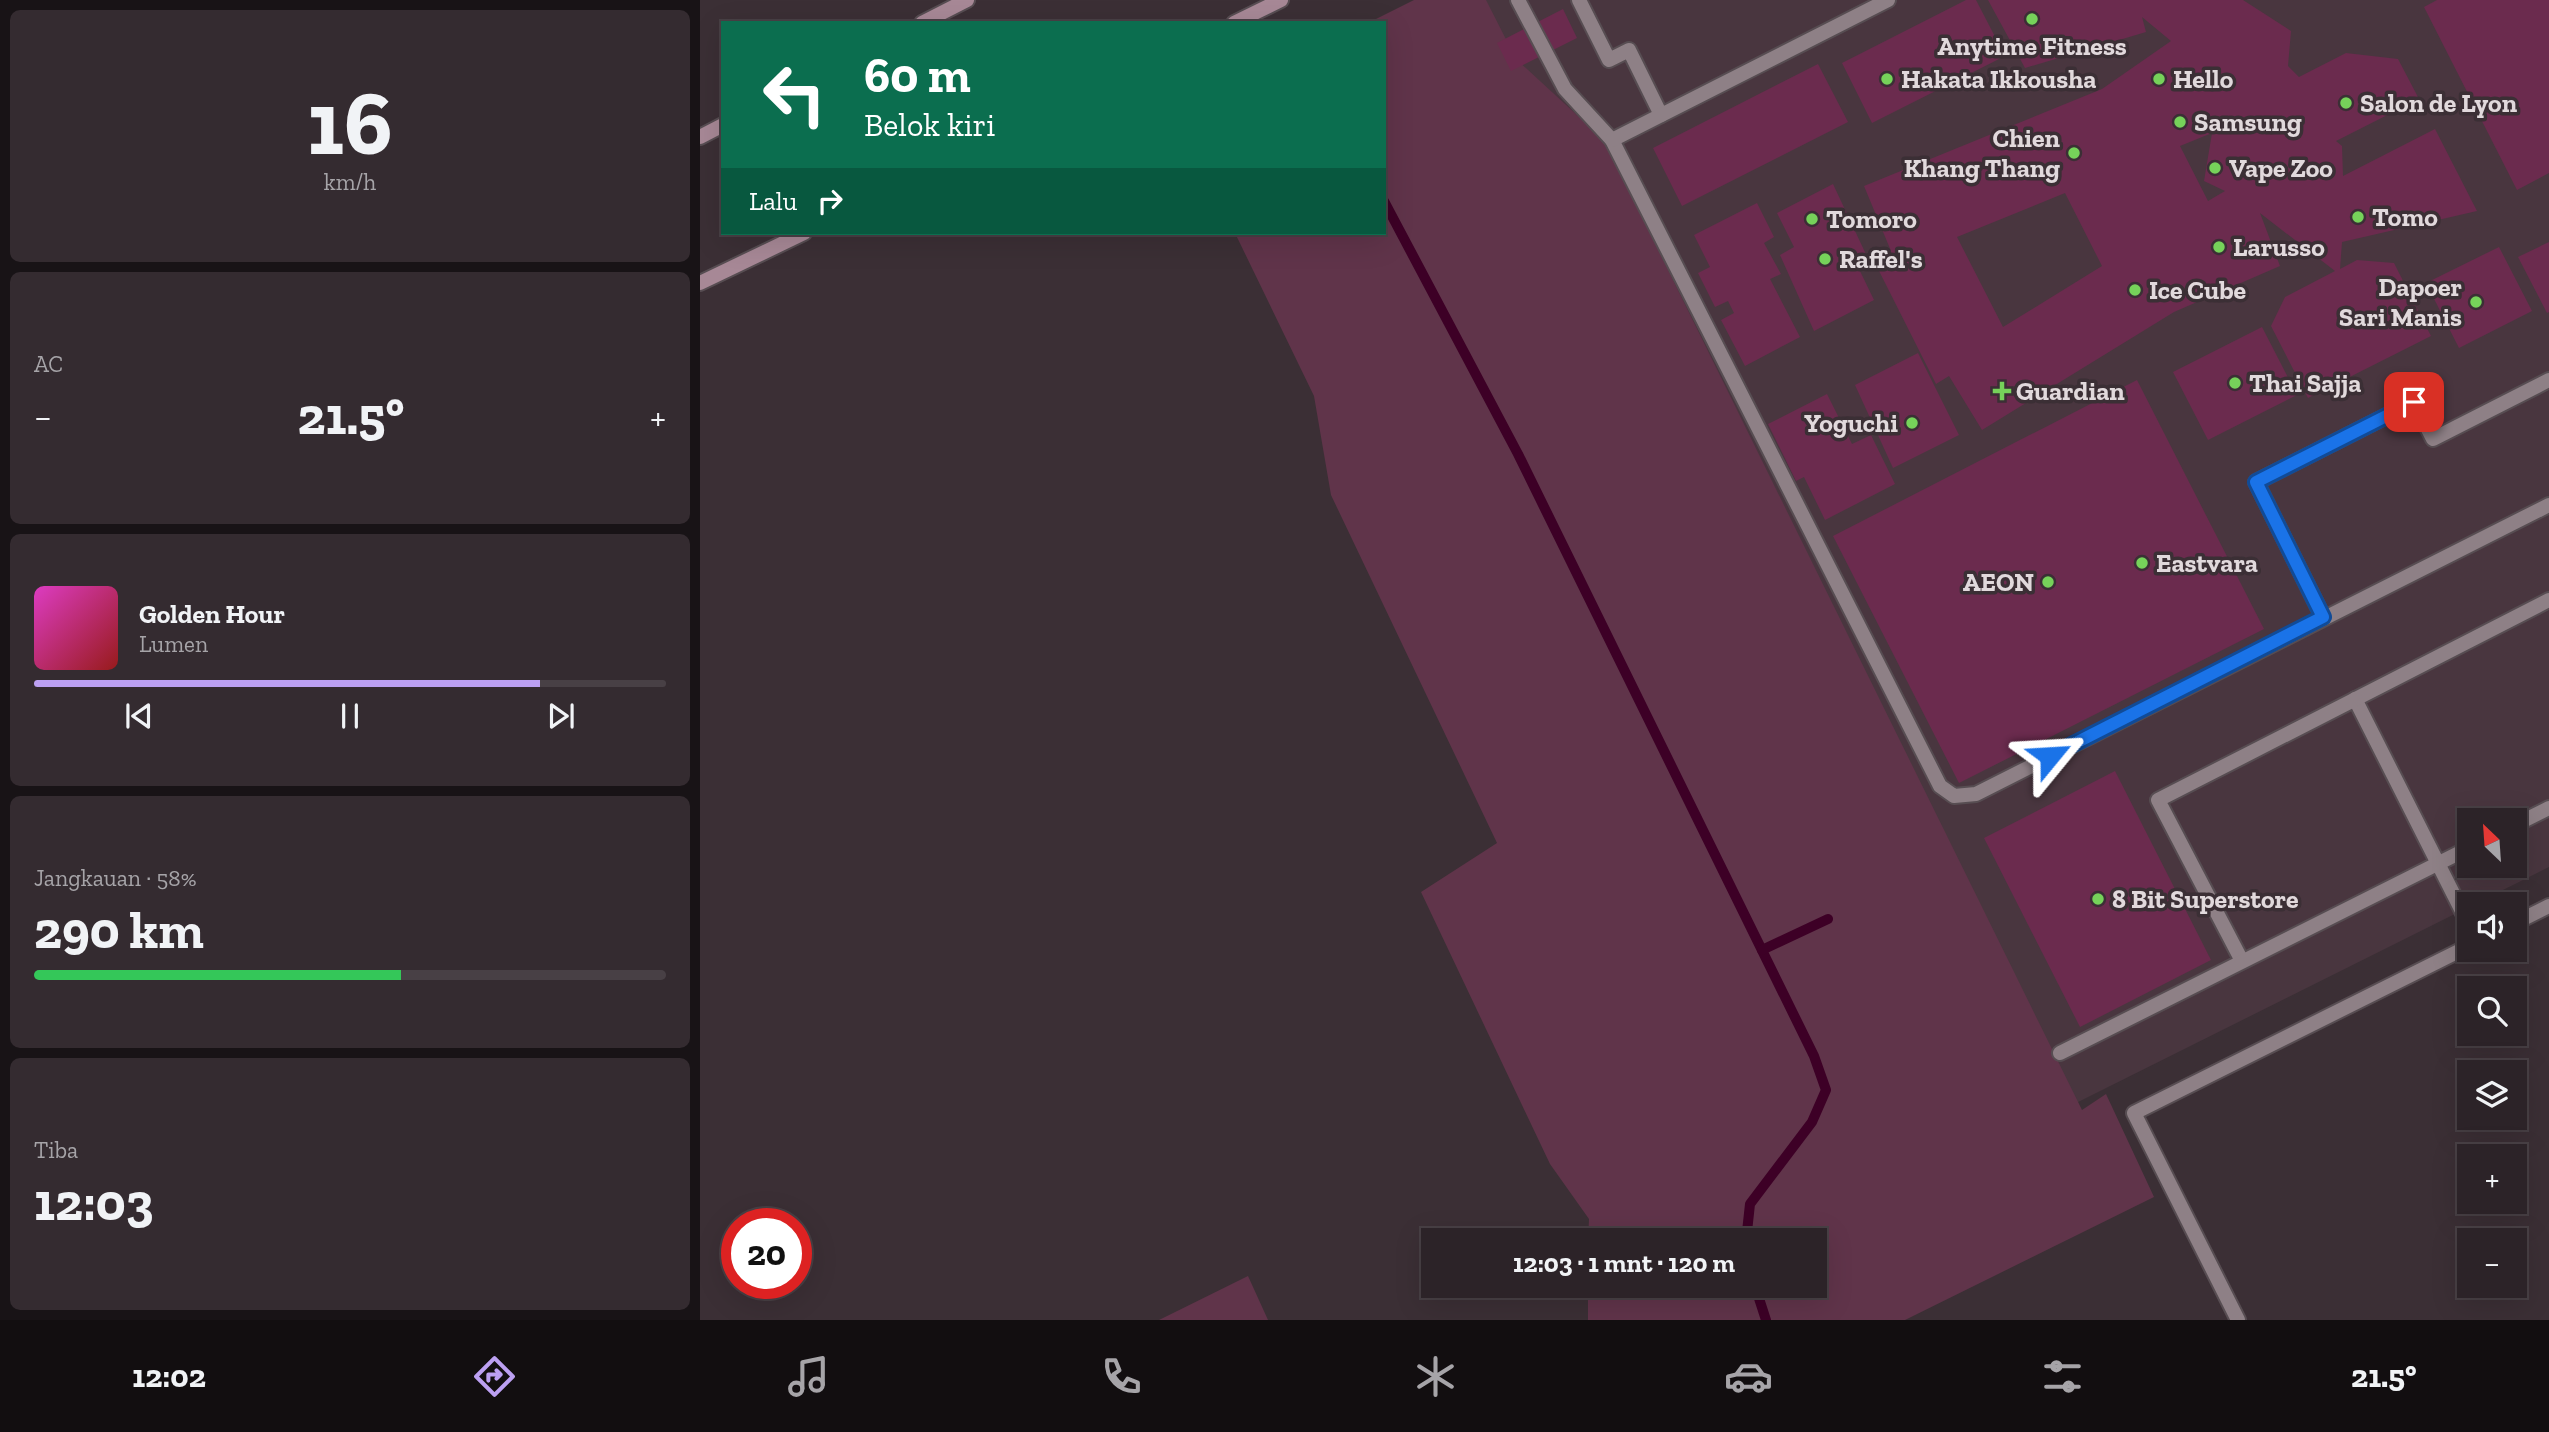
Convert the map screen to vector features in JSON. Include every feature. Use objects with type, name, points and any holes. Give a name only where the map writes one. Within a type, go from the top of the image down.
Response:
[{"type":"main road","points":[[926,21],[967,0]]},
{"type":"main road","points":[[1238,21],[1281,0]]},
{"type":"main road","points":[[700,137],[721,126]]},
{"type":"main road","points":[[700,284],[800,235]]},
{"type":"lane","points":[[1518,0],[1565,89],[1612,140],[1940,786],[1954,796],[1976,793],[2549,505]]},
{"type":"lane","points":[[1579,0],[1609,60],[1629,50],[1661,116]]},
{"type":"lane","points":[[1612,140],[1888,0]]},
{"type":"lane","points":[[2323,617],[2256,482],[2414,402],[2432,439],[2549,380]]},
{"type":"lane","points":[[2242,961],[2158,800],[2549,600]]},
{"type":"lane","points":[[2355,699],[2457,901]]},
{"type":"lane","points":[[2527,819],[2549,808]]},
{"type":"lane","points":[[2060,1053],[2457,854]]},
{"type":"lane","points":[[2527,917],[2549,906]]},
{"type":"lane","points":[[2238,1320],[2134,1113],[2457,952]]},
{"type":"shaded area","points":[[1414,0],[1486,0],[1516,59],[1604,140],[2082,1110],[2106,1094],[2154,1197],[1905,1320],[1588,1320],[1588,1298],[1827,1298],[1827,1228],[1589,1228],[1589,1219],[1550,1164],[1421,892],[1497,843],[1331,495],[1314,396],[1236,235],[1386,235],[1386,21],[1372,21]]},
{"type":"shaded area","name":"Eastvara","points":[[1450,0],[2549,0],[2549,867],[2527,878],[2527,808],[2457,808],[2457,878],[2527,878],[2499,892],[2457,892],[2457,913],[2030,1126]]},
{"type":"shaded area","points":[[1248,1276],[1268,1320],[1159,1320]]},
{"type":"building","points":[[1966,0],[1976,0],[2005,56],[1872,123],[1842,63]]},
{"type":"building","points":[[1988,0],[2243,0],[2291,31],[2288,66],[2299,77],[2346,53],[2398,59],[2419,99],[2336,141],[2342,146],[2343,176],[2435,129],[2477,211],[2342,242],[2340,269],[2357,260],[2394,263],[2431,336],[2308,398],[2271,326],[2285,297],[2335,271],[2260,213],[2280,266],[2174,312],[1982,430],[1949,376],[1936,384],[1873,259],[1891,251],[1864,186],[2102,89],[2171,41],[2142,17],[2146,32],[2025,68]],"holes":[[[2212,133],[2204,181],[2225,191],[2208,201],[2180,146]],[[2065,193],[2102,266],[2003,327],[1957,237]]]},
{"type":"building","points":[[2437,0],[2549,0],[2549,173],[2517,190],[2424,7]]},
{"type":"building","points":[[1563,9],[1577,38],[1511,71],[1497,43]]},
{"type":"building","points":[[1818,64],[1848,122],[1682,206],[1653,148]]},
{"type":"building","points":[[1833,184],[1871,265],[1860,271],[1874,300],[1814,331],[1780,255],[1794,247],[1777,213]]},
{"type":"building","points":[[1757,203],[1774,237],[1764,243],[1781,274],[1770,279],[1800,337],[1745,366],[1721,320],[1734,313],[1728,301],[1715,307],[1698,273],[1710,267],[1694,235]]},
{"type":"building","points":[[2549,242],[2549,312],[2547,313],[2518,257]]},
{"type":"building","points":[[2499,247],[2532,311],[2459,348],[2426,283]]},
{"type":"building","name":"Thai Sajja","points":[[2262,327],[2297,395],[2208,440],[2173,372]]},
{"type":"building","points":[[1918,353],[1959,435],[1893,468],[1855,385]]},
{"type":"building","name":"AEON","points":[[2137,380],[2264,629],[1959,783],[1833,536]]},
{"type":"building","points":[[1827,394],[1852,444],[1871,435],[1895,484],[1825,520],[1804,477],[1796,481],[1768,424]]},
{"type":"building","name":"8 Bit Superstore","points":[[2115,771],[2211,960],[2080,1027],[1984,838]]},
{"type":"waterway","points":[[1386,205],[1518,454],[1814,1056],[1826,1090],[1812,1122],[1750,1204],[1747,1228]]},
{"type":"waterway","points":[[1762,950],[1828,919]]},
{"type":"waterway","points":[[1759,1298],[1766,1320]]},
{"type":"place","name":"Anytime Fitness","points":[[2032,19]]},
{"type":"place","name":"Hakata Ikkousha","points":[[1887,79]]},
{"type":"place","name":"Hello","points":[[2159,79]]},
{"type":"place","name":"Salon de Lyon","points":[[2346,103]]},
{"type":"place","name":"Samsung","points":[[2180,122]]},
{"type":"place","name":"Chien Khang Thang","points":[[2074,153]]},
{"type":"place","name":"Vape Zoo","points":[[2215,168]]},
{"type":"place","name":"Tomo","points":[[2358,217]]},
{"type":"place","name":"Tomoro","points":[[1812,219]]},
{"type":"place","name":"Larusso","points":[[2219,247]]},
{"type":"place","name":"Raffel's","points":[[1825,259]]},
{"type":"place","name":"Ice Cube","points":[[2135,290]]},
{"type":"place","name":"Dapoer Sari Manis","points":[[2476,302]]},
{"type":"place","name":"Thai Sajja","points":[[2235,383]]},
{"type":"place","name":"Guardian","points":[[2002,391]]},
{"type":"place","name":"Yoguchi","points":[[1912,423]]},
{"type":"place","name":"Eastvara","points":[[2142,563]]},
{"type":"place","name":"AEON","points":[[2048,582]]},
{"type":"place","name":"8 Bit Superstore","points":[[2098,899]]},
{"type":"route","points":[[2050,756],[2323,617],[2256,482],[2414,402]]}]
